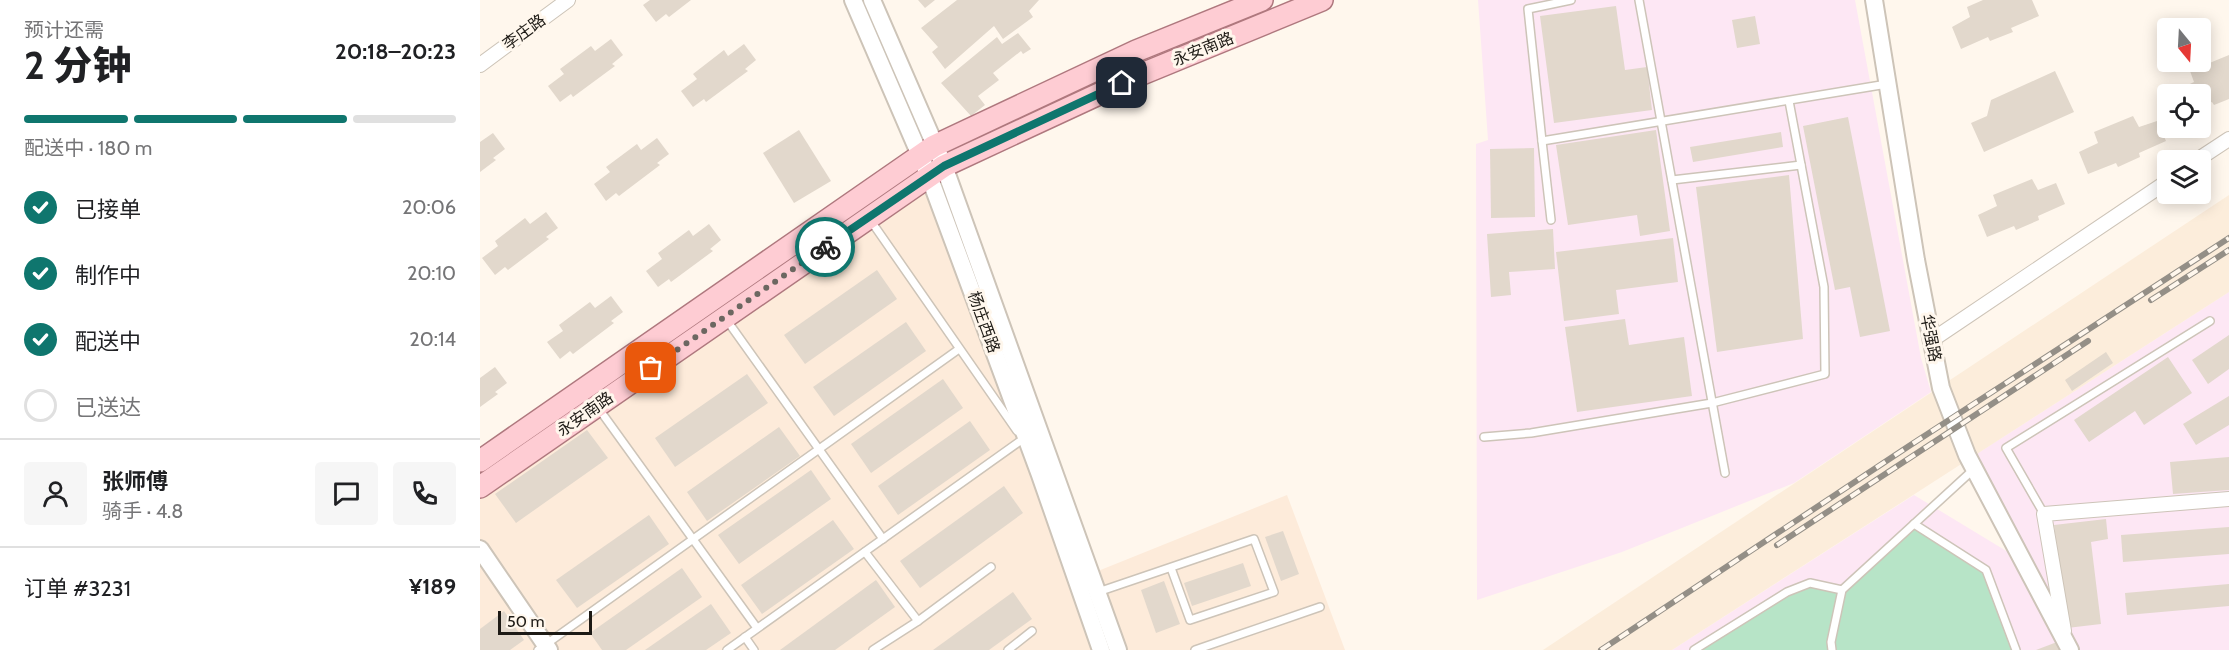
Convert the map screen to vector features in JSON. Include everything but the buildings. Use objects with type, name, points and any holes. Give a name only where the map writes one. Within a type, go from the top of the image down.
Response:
[{"type":"main road","name":"永安南路","points":[[480,461],[927,151],[1136,51],[1262,0]]},
{"type":"main road","name":"永安南路","points":[[480,487],[936,171],[1142,74],[1322,0]]},
{"type":"street","name":"李庄路","points":[[480,64],[568,0]]},
{"type":"street","name":"杨庄西路","points":[[853,0],[936,171],[1098,592],[1118,650]]},
{"type":"street","name":"杨庄西路","points":[[872,0],[927,151]]},
{"type":"street","name":"华强路","points":[[1874,0],[1916,260],[1941,388],[1974,469],[2068,645]]},
{"type":"street","points":[[2211,151],[2229,139]]},
{"type":"street","name":"杨庄西路","points":[[936,171],[1027,445],[1101,650]]},
{"type":"street","points":[[1932,340],[2157,188]]},
{"type":"street","points":[[2068,645],[2044,514],[2229,499]]},
{"type":"street","points":[[480,549],[544,648]]},
{"type":"lane","points":[[1551,220],[1528,9],[1571,0]]},
{"type":"lane","points":[[1639,0],[1725,473]]},
{"type":"lane","points":[[1542,141],[1887,84]]},
{"type":"lane","points":[[1484,437],[1532,433],[1712,403],[1825,375],[1824,287],[1789,101]]},
{"type":"lane","points":[[1672,180],[1801,165]]},
{"type":"lane","points":[[727,650],[883,539],[1027,445],[868,217]]},
{"type":"lane","points":[[724,317],[883,539]]},
{"type":"lane","points":[[2044,514],[2006,448],[2210,321]]},
{"type":"lane","points":[[544,648],[960,349]]},
{"type":"lane","points":[[597,406],[757,628]]},
{"type":"lane","points":[[1832,650],[1831,642],[1842,590],[1974,469]]},
{"type":"lane","points":[[1914,524],[1986,570],[2016,650]]},
{"type":"lane","points":[[1098,592],[1254,539],[1274,592],[1190,620],[1171,568]]},
{"type":"lane","points":[[865,552],[918,621]]},
{"type":"lane","points":[[873,650],[881,647],[918,621],[991,567]]},
{"type":"lane","points":[[1694,650],[1795,589],[1810,583],[1842,590]]},
{"type":"lane","points":[[1195,650],[1320,607]]},
{"type":"lane","points":[[1008,650],[1032,631]]},
{"type":"lane","points":[[745,637],[754,650]]},
{"type":"shaded area","points":[[1478,0],[1855,0],[1921,358],[1931,392],[1794,483],[1622,552],[1477,600],[1476,144],[1488,140]]},
{"type":"shaded area","points":[[944,166],[1121,650],[480,650],[480,487]]},
{"type":"shaded area","points":[[2229,195],[2229,292],[1672,650],[1543,650]]},
{"type":"shaded area","points":[[2229,292],[2229,650],[1672,650],[1914,495],[2008,552],[2060,632],[1975,455]]},
{"type":"shaded area","points":[[1287,495],[1345,650],[1126,650],[1098,571]]},
{"type":"green space","points":[[1914,524],[1986,570],[2015,650],[1694,650],[1787,592],[1810,583],[1842,590]]},
{"type":"railway","points":[[1601,650],[2229,238]]},
{"type":"railway","points":[[2151,300],[2229,250]]},
{"type":"railway","points":[[1777,545],[2088,341]]},
{"type":"way so far","points":[[651,368],[825,247]]},
{"type":"route","points":[[825,247],[944,166],[1122,83]]}]
